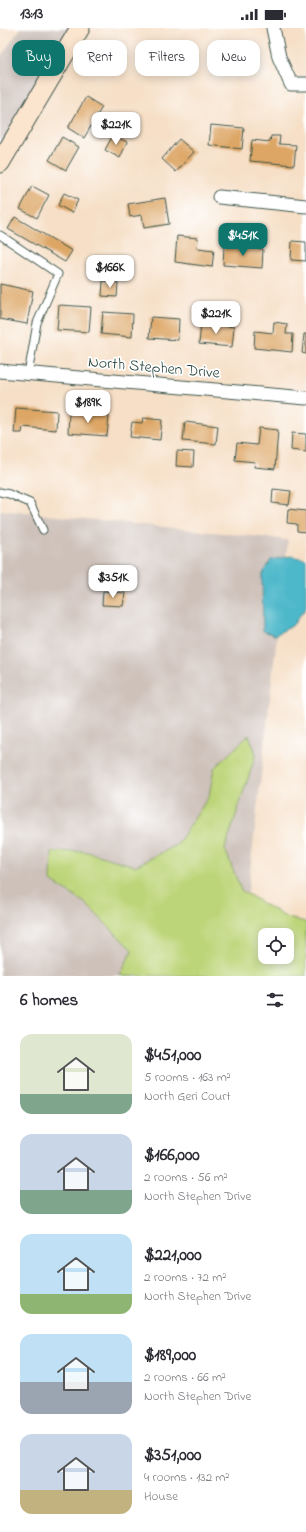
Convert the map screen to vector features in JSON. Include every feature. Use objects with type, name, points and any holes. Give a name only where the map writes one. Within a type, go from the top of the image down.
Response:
[{"type":"street","points":[[0,163],[80,28]]},
{"type":"street","points":[[273,28],[279,57],[291,84],[306,84]]},
{"type":"street","points":[[219,197],[306,206]]},
{"type":"street","name":"North Stephen Drive","points":[[0,371],[306,398]]},
{"type":"lane","points":[[0,235],[58,274],[37,323],[28,374]]},
{"type":"lane","points":[[0,492],[9,494],[30,503],[43,530]]},
{"type":"shaded area","points":[[21,28],[80,28],[65,53],[65,40],[12,40]]},
{"type":"shaded area","points":[[12,40],[12,76],[52,76],[0,163],[0,57]]},
{"type":"shaded area","points":[[0,510],[288,540],[243,933],[215,976],[0,976]]},
{"type":"green space","points":[[249,735],[256,754],[225,849],[241,890],[287,918],[306,922],[306,976],[120,976],[132,950],[85,903],[51,881],[52,852],[84,851],[135,866],[177,845],[209,796],[214,768]]},
{"type":"water","points":[[290,556],[306,559],[306,608],[292,626],[275,635],[263,631],[262,575],[271,560]]},
{"type":"building","points":[[86,97],[102,107],[84,138],[68,128]]},
{"type":"building","points":[[211,125],[244,128],[242,149],[209,145]]},
{"type":"building","points":[[113,135],[127,142],[120,158],[105,150]]},
{"type":"building","points":[[271,136],[280,136],[279,144],[296,145],[294,165],[250,161],[252,140],[270,142]]},
{"type":"building","points":[[62,137],[79,147],[66,170],[49,160]]},
{"type":"building","points":[[179,139],[194,152],[176,172],[162,159]]},
{"type":"building","points":[[32,186],[49,195],[37,218],[20,209]]},
{"type":"building","points":[[64,193],[78,200],[72,213],[58,205]]},
{"type":"building","points":[[165,198],[169,224],[144,228],[142,215],[130,217],[128,204]]},
{"type":"building","points":[[15,217],[72,251],[65,262],[8,229]]},
{"type":"building","points":[[177,236],[198,238],[197,248],[214,250],[212,267],[175,262]]},
{"type":"building","points":[[292,241],[306,242],[306,261],[291,260]]},
{"type":"building","points":[[224,246],[263,249],[262,268],[223,265]]},
{"type":"building","points":[[103,281],[118,283],[117,297],[102,296]]},
{"type":"building","points":[[0,284],[33,291],[27,324],[0,319]]},
{"type":"building","points":[[59,305],[91,307],[89,332],[57,330]]},
{"type":"building","points":[[103,312],[133,314],[132,337],[101,334]]},
{"type":"building","points":[[151,317],[179,319],[178,340],[149,338]]},
{"type":"building","points":[[274,322],[287,324],[286,334],[293,334],[292,352],[254,348],[255,331],[273,333]]},
{"type":"building","points":[[201,323],[234,327],[232,347],[199,344]]},
{"type":"building","points":[[304,334],[306,334],[306,354],[302,353]]},
{"type":"building","points":[[16,408],[57,411],[56,430],[23,427],[22,433],[14,433]]},
{"type":"building","points":[[69,413],[109,416],[107,436],[68,433]]},
{"type":"building","points":[[143,418],[162,420],[160,440],[130,437],[132,422],[142,423]]},
{"type":"building","points":[[185,422],[218,426],[216,444],[183,441]]},
{"type":"building","points":[[259,428],[278,430],[275,469],[254,467],[255,462],[235,460],[237,443],[257,445]]},
{"type":"building","points":[[292,433],[306,434],[306,452],[291,450]]},
{"type":"building","points":[[177,451],[194,452],[193,467],[176,466]]},
{"type":"building","points":[[273,489],[291,491],[289,505],[272,503]]},
{"type":"building","points":[[288,509],[306,511],[306,532],[297,531],[297,524],[287,523]]},
{"type":"building","points":[[103,591],[125,593],[123,606],[102,605]]}]
